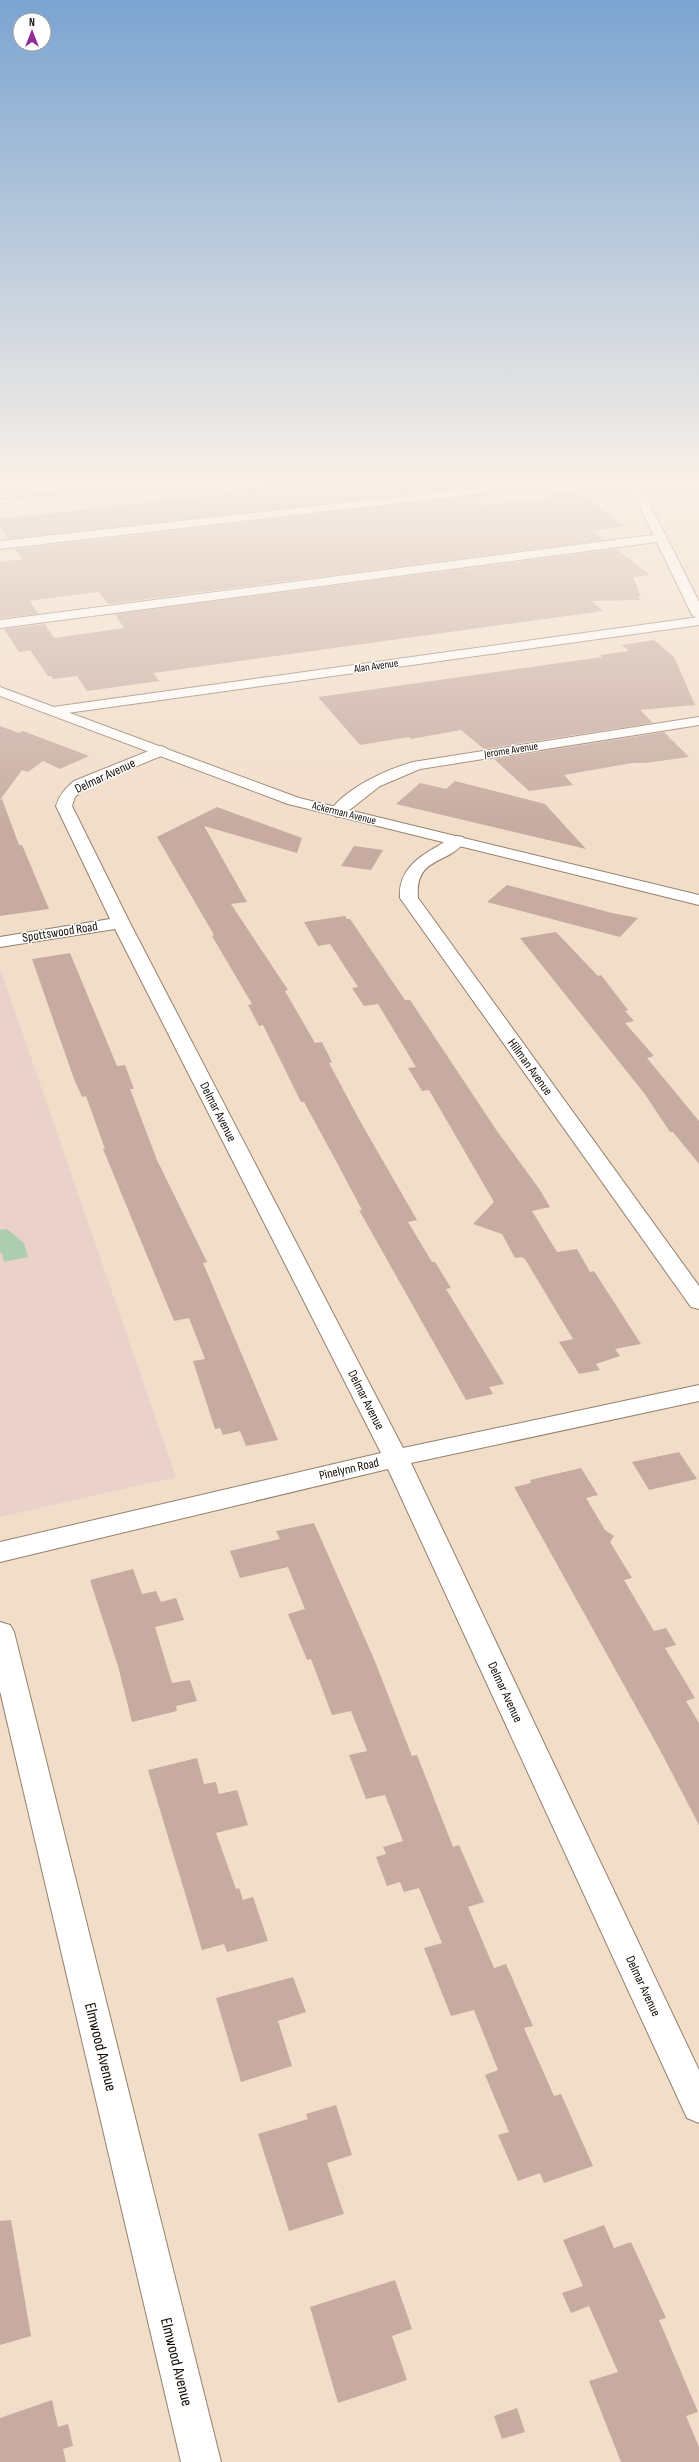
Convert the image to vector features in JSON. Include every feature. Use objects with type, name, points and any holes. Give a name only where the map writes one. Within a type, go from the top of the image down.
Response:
[{"type":"street","points":[[0,624],[200,598]]},
{"type":"street","points":[[690,598],[699,615]]},
{"type":"street","name":"Alan Avenue","points":[[53,711],[699,621]]},
{"type":"street","name":"Ackerman Avenue","points":[[0,691],[294,801],[699,900]]},
{"type":"street","name":"Jerome Avenue","points":[[337,812],[369,784],[383,776],[418,765],[699,721]]},
{"type":"street","name":"Delmar Avenue","points":[[160,751],[80,784],[65,798],[64,806],[121,922],[396,1458],[699,2107]]},
{"type":"street","name":"Hillman Avenue","points":[[456,841],[415,869],[408,878],[406,888],[409,898],[699,1302]]},
{"type":"street","name":"Spottswood Road","points":[[0,942],[121,922]]},
{"type":"street","name":"Pinelynn Road","points":[[0,1552],[396,1458],[699,1393]]},
{"type":"street","name":"Elmwood Avenue","points":[[0,1632],[201,2462]]},
{"type":"shaded area","points":[[0,968],[176,1477],[0,1517]]},
{"type":"green space","points":[[7,1229],[24,1243],[28,1257],[4,1262],[2,1253],[0,1253],[0,1230]]},
{"type":"building","points":[[0,598],[51,598],[30,601],[38,614],[0,618]]},
{"type":"building","points":[[103,598],[155,598],[108,604]]},
{"type":"building","points":[[239,598],[639,598],[640,600],[591,601],[603,611],[153,673],[159,681],[87,691],[77,676],[53,679],[51,676],[48,676],[30,650],[19,652],[4,629],[45,624],[54,638],[124,628],[115,614]]},
{"type":"building","points":[[654,640],[674,657],[695,705],[640,710],[653,723],[484,749],[461,730],[411,739],[409,737],[360,745],[318,697],[602,657],[600,655],[629,651],[622,645]]},
{"type":"building","points":[[0,726],[19,733],[23,731],[89,756],[60,769],[43,761],[28,772],[22,770],[0,800]]},
{"type":"building","points":[[664,732],[689,757],[645,763],[632,763],[564,775],[573,785],[529,791],[494,759]]},
{"type":"building","points":[[455,781],[545,804],[586,849],[396,804],[420,783],[446,789]]},
{"type":"building","points":[[2,799],[19,845],[22,845],[49,909],[0,916],[0,800]]},
{"type":"building","points":[[217,807],[302,838],[297,853],[204,826],[247,902],[231,904],[288,990],[285,991],[315,1043],[322,1042],[332,1062],[329,1063],[360,1121],[417,1220],[408,1222],[432,1262],[435,1262],[451,1288],[446,1289],[504,1384],[489,1387],[493,1394],[466,1400],[359,1210],[362,1210],[304,1102],[301,1102],[263,1025],[259,1026],[248,1005],[252,1004],[157,837]]},
{"type":"building","points":[[354,846],[383,850],[371,870],[341,866]]},
{"type":"building","points":[[507,885],[612,913],[638,918],[620,937],[487,902]]},
{"type":"building","points":[[345,916],[347,919],[350,919],[405,1000],[410,1000],[497,1131],[540,1190],[550,1207],[532,1211],[557,1252],[577,1249],[590,1272],[594,1271],[641,1344],[615,1349],[620,1356],[596,1364],[600,1370],[579,1374],[559,1342],[573,1339],[525,1259],[522,1257],[515,1258],[502,1234],[473,1224],[494,1202],[429,1090],[422,1091],[408,1068],[416,1067],[378,1004],[364,1006],[352,988],[358,987],[330,944],[318,946],[304,922]]},
{"type":"building","points":[[556,932],[598,976],[601,975],[628,1010],[625,1011],[634,1021],[625,1023],[654,1056],[647,1058],[699,1121],[699,1164],[673,1132],[670,1132],[644,1093],[520,938]]},
{"type":"building","points":[[70,953],[117,1066],[125,1065],[134,1089],[130,1089],[157,1160],[207,1262],[203,1263],[278,1440],[246,1446],[240,1431],[223,1435],[220,1428],[215,1429],[193,1361],[205,1359],[189,1318],[174,1321],[103,1149],[105,1149],[86,1096],[82,1097],[74,1079],[32,959]]},
{"type":"building","points":[[679,1452],[697,1479],[649,1490],[632,1462]]},
{"type":"building","points":[[581,1468],[598,1495],[586,1498],[605,1530],[614,1536],[610,1542],[632,1578],[624,1580],[654,1631],[666,1628],[676,1645],[665,1648],[695,1698],[686,1701],[699,1723],[699,1825],[660,1750],[514,1487],[531,1483],[530,1480]]},
{"type":"building","points":[[314,1523],[374,1659],[412,1756],[417,1755],[453,1847],[459,1845],[484,1902],[468,1907],[494,1968],[506,1964],[533,2026],[524,2028],[554,2096],[561,2094],[593,2166],[544,2183],[540,2173],[518,2181],[498,2135],[509,2132],[485,2075],[498,2070],[474,2010],[451,2016],[424,1948],[442,1943],[419,1888],[404,1892],[400,1882],[387,1886],[376,1857],[386,1854],[383,1847],[403,1841],[385,1795],[366,1799],[349,1755],[367,1751],[351,1711],[332,1715],[311,1659],[307,1660],[288,1614],[305,1609],[288,1567],[240,1578],[230,1551],[280,1539],[276,1531]]},
{"type":"building","points":[[133,1569],[142,1594],[156,1591],[161,1602],[176,1598],[184,1620],[155,1627],[172,1683],[190,1680],[197,1701],[176,1706],[177,1711],[132,1722],[118,1666],[90,1580]]},
{"type":"building","points":[[197,1758],[204,1784],[216,1782],[219,1794],[237,1790],[248,1825],[216,1833],[236,1889],[239,1888],[243,1900],[253,1897],[268,1941],[227,1952],[224,1944],[202,1950],[148,1770]]},
{"type":"building","points":[[293,1977],[306,2012],[278,2021],[292,2066],[241,2082],[216,1998]]},
{"type":"building","points":[[336,2105],[352,2155],[327,2163],[344,2214],[289,2231],[258,2134],[308,2119],[306,2114]]},
{"type":"building","points":[[11,2220],[31,2336],[0,2345],[0,2221]]},
{"type":"building","points":[[604,2225],[614,2248],[631,2242],[666,2318],[659,2320],[698,2412],[686,2416],[699,2447],[699,2462],[621,2462],[589,2381],[618,2372],[589,2306],[571,2313],[562,2293],[583,2286],[563,2240]]},
{"type":"building","points":[[395,2280],[412,2329],[392,2336],[407,2380],[338,2403],[310,2307]]},
{"type":"building","points":[[52,2400],[58,2427],[68,2424],[73,2446],[63,2449],[66,2462],[0,2462],[0,2418]]},
{"type":"building","points":[[517,2408],[525,2432],[502,2439],[494,2416]]}]
